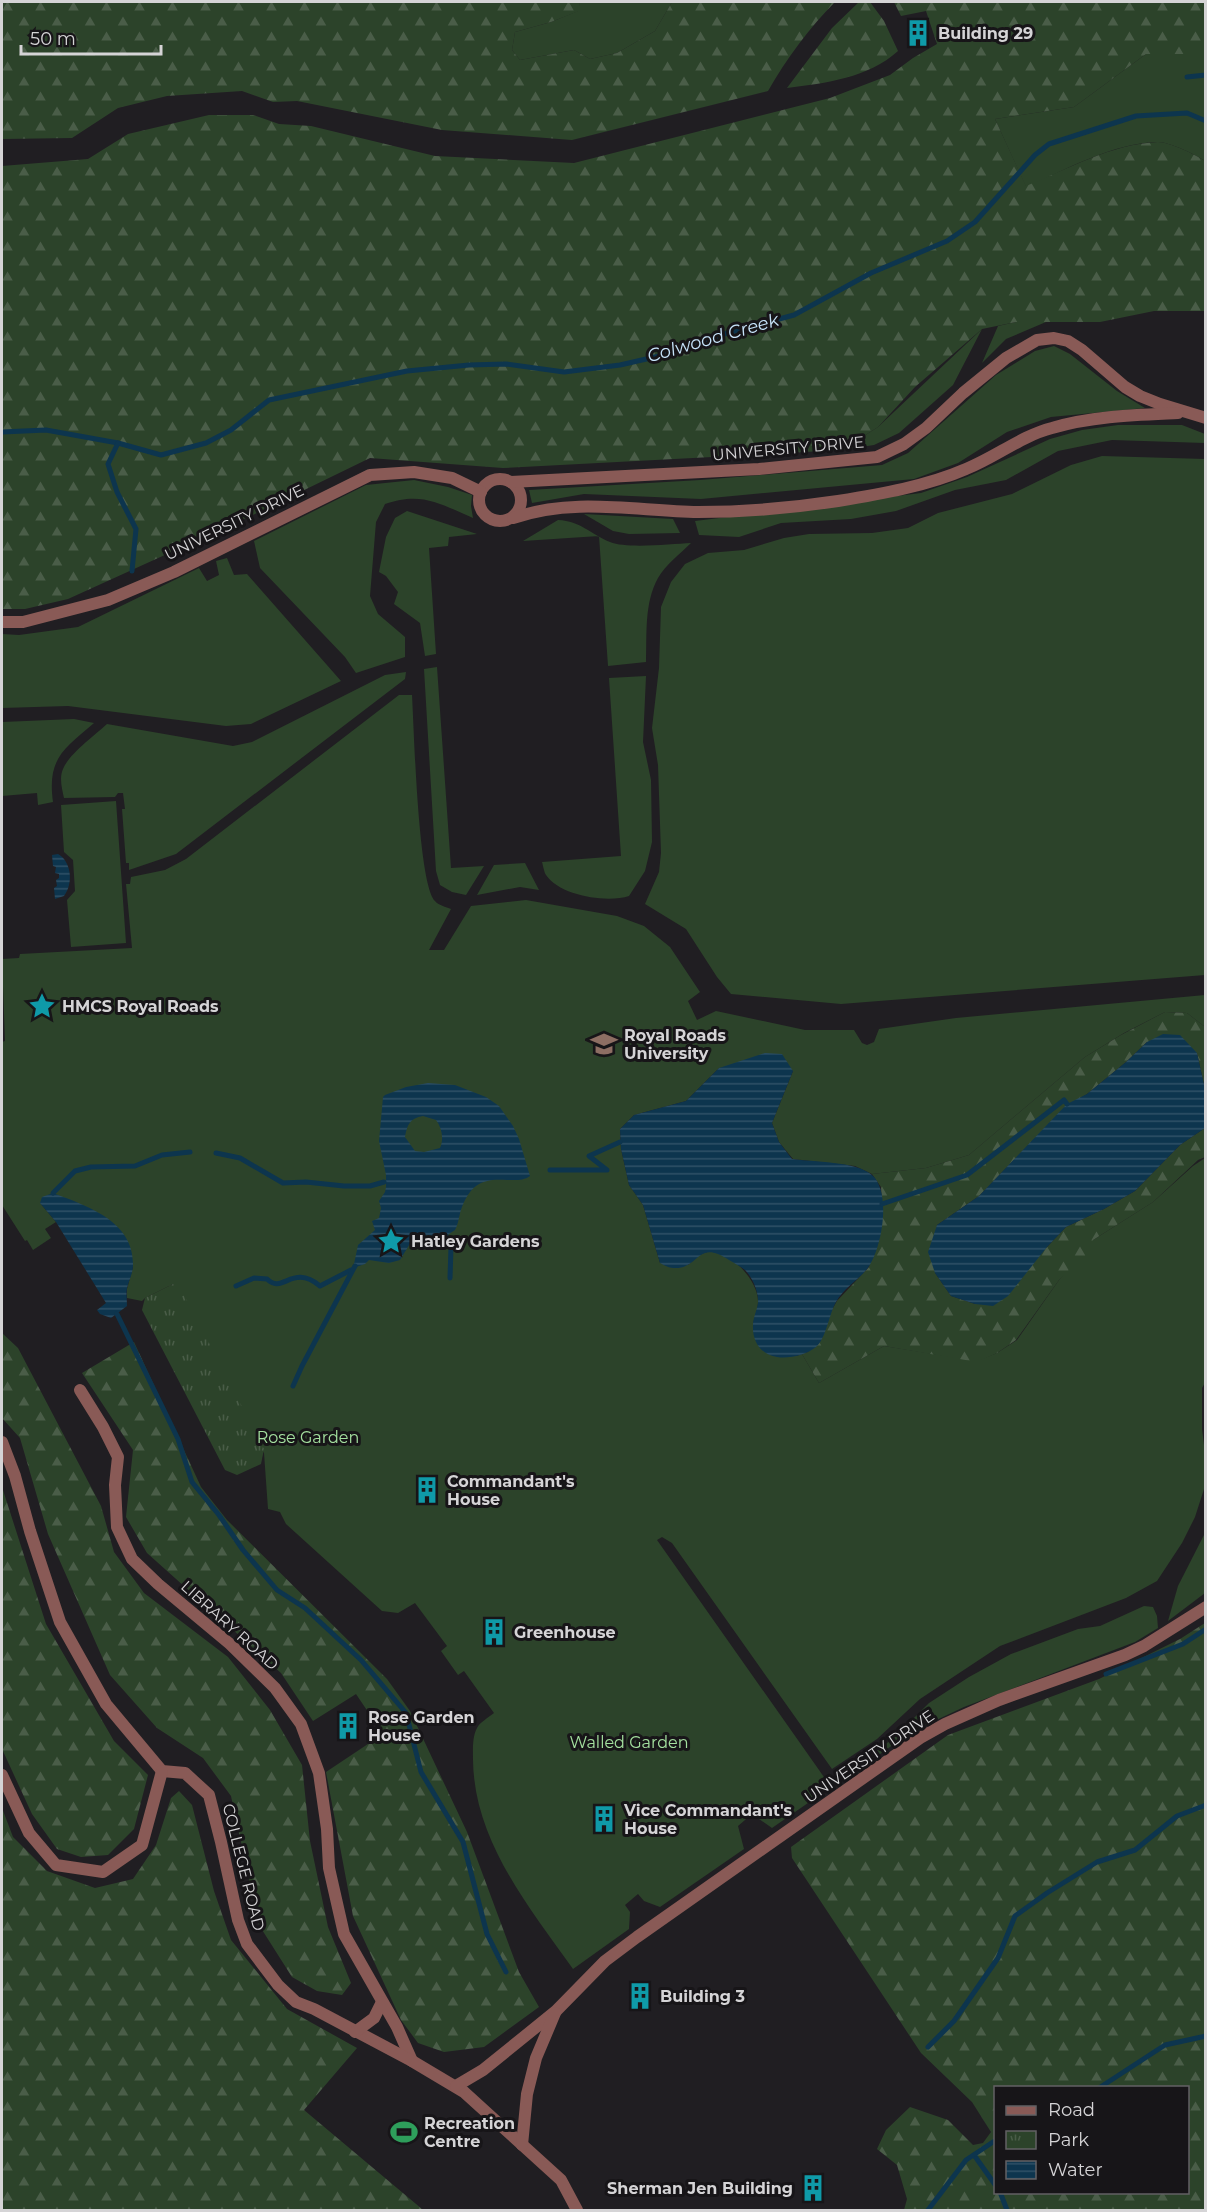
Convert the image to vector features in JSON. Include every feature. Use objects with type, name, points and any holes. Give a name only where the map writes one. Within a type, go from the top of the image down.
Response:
[{"type":"street","name":"UNIVERSITY DRIVE","points":[[511,482],[759,469],[877,457],[904,444],[926,428],[971,386],[1006,358],[1037,340],[1054,338],[1068,340],[1125,387],[1140,396],[1206,418]]},
{"type":"street","name":"UNIVERSITY DRIVE","points":[[513,518],[532,511],[582,505],[697,512],[794,507],[839,501],[934,480],[967,469],[1023,439],[1050,428],[1105,417],[1186,412]]},
{"type":"street","name":"UNIVERSITY DRIVE","points":[[2,622],[23,622],[108,600],[174,572],[370,475],[414,472],[452,478],[481,492]]},
{"type":"street","points":[[500,479],[511,482],[520,493],[521,506],[513,518],[502,522],[488,518],[480,506],[481,492],[488,483],[500,479]]},
{"type":"street","name":"LIBRARY ROAD","points":[[81,1390],[118,1457],[115,1485],[117,1527],[132,1559],[253,1666],[275,1688],[301,1724],[319,1773],[327,1829],[329,1868],[344,1934],[397,2027],[412,2061]]},
{"type":"street","points":[[2,1442],[15,1476],[30,1531],[60,1622],[106,1704],[162,1771],[142,1845],[103,1872],[56,1865],[28,1833],[2,1775]]},
{"type":"street","name":"UNIVERSITY DRIVE","points":[[456,2086],[483,2070],[556,2012],[604,1961],[920,1738],[999,1700],[1125,1655],[1159,1637],[1206,1607]]},
{"type":"street","name":"COLLEGE ROAD","points":[[162,1771],[184,1773],[209,1795],[238,1920],[247,1944],[278,1985],[296,2002],[314,2009],[456,2086],[561,2180],[577,2211]]},
{"type":"street","points":[[355,2032],[374,2018],[382,2002]]},
{"type":"street","name":"UNIVERSITY DRIVE","points":[[522,2145],[527,2094],[536,2058],[556,2012]]},
{"type":"green space","points":[[2,2],[580,2],[579,11],[515,32],[512,50],[520,60],[574,50],[590,59],[617,53],[655,31],[672,2],[835,2],[799,44],[768,91],[572,140],[442,130],[297,101],[273,102],[242,91],[167,96],[118,108],[72,138],[2,139]]},
{"type":"green space","points":[[580,2],[672,2],[655,31],[617,53],[590,59],[574,50],[520,60],[512,50],[515,32],[551,22],[578,11]]},
{"type":"green space","points":[[859,2],[870,2],[884,21],[898,51],[873,67],[846,78],[787,88],[832,28]]},
{"type":"green space","points":[[894,2],[1205,2],[1205,54],[1146,54],[1074,107],[995,119],[1026,186],[1090,158],[1123,147],[1141,144],[1158,142],[1169,144],[1205,161],[1205,311],[1154,311],[1100,322],[1016,322],[982,329],[915,387],[878,427],[842,450],[503,468],[370,458],[257,513],[68,599],[25,609],[2,609],[2,166],[88,159],[128,134],[209,115],[253,115],[279,124],[311,126],[435,156],[574,163],[830,98],[890,75],[937,44],[926,11],[901,16]]},
{"type":"green space","points":[[1146,54],[1205,54],[1205,161],[1169,144],[1141,143],[1090,158],[1026,187],[995,119],[1074,107]]},
{"type":"green space","points":[[1016,322],[1046,322],[1006,339],[982,363],[998,326]]},
{"type":"green space","points":[[982,329],[953,385],[899,433],[874,445],[842,450],[878,427]]},
{"type":"green space","points":[[1054,346],[1070,354],[1117,391],[1145,408],[1051,417],[1007,432],[958,463],[914,479],[701,499],[584,494],[532,503],[529,490],[700,480],[882,465],[908,453],[996,375],[1035,351]]},
{"type":"green space","points":[[1118,425],[1182,425],[1205,434],[1205,443],[1112,440],[1058,451],[1006,480],[955,490],[896,511],[851,519],[781,523],[739,537],[699,535],[695,521],[921,493],[967,477],[1050,439],[1082,430]]},
{"type":"green space","points":[[1102,456],[1205,459],[1205,975],[841,1004],[731,994],[717,977],[686,929],[645,904],[659,872],[661,853],[658,765],[652,728],[659,668],[661,607],[671,582],[685,564],[708,553],[744,550],[784,538],[809,534],[872,533],[908,528],[938,513],[1012,494],[1071,465]]},
{"type":"green space","points":[[414,480],[472,495],[473,518],[440,504],[420,499],[398,500],[385,504],[376,522],[370,596],[378,614],[405,637],[405,657],[356,673],[345,657],[260,568],[254,541],[366,485]]},
{"type":"green space","points":[[407,511],[477,534],[449,537],[448,546],[429,548],[436,654],[425,656],[420,623],[394,604],[398,592],[386,576],[379,572],[386,537],[395,518]]},
{"type":"green space","points":[[584,514],[673,519],[680,533],[629,534],[613,531]]},
{"type":"green space","points":[[558,520],[573,523],[598,536],[523,541]]},
{"type":"green space","points":[[599,537],[627,545],[691,543],[665,568],[650,598],[646,662],[608,666]]},
{"type":"green space","points":[[227,558],[234,575],[247,574],[341,681],[251,724],[226,726],[68,706],[2,708],[2,634],[19,635],[78,627],[199,568],[207,581],[219,575],[216,561]]},
{"type":"green space","points":[[437,667],[451,868],[484,866],[466,895],[452,892],[440,885],[436,871],[424,669]]},
{"type":"green space","points":[[406,672],[405,679],[176,854],[129,870],[129,863],[126,863],[123,793],[118,793],[115,797],[64,798],[61,776],[66,763],[76,751],[107,724],[233,746],[252,742],[385,675]]},
{"type":"green space","points":[[646,676],[643,742],[651,780],[652,842],[645,871],[629,896],[609,899],[573,893],[553,882],[545,874],[542,862],[621,856],[609,678]]},
{"type":"green space","points":[[399,695],[412,695],[421,837],[429,888],[436,902],[451,909],[429,950],[444,950],[471,906],[526,900],[617,916],[644,926],[670,947],[700,992],[688,1001],[697,1020],[716,1011],[805,1030],[854,1030],[862,1043],[867,1045],[874,1042],[879,1029],[956,1018],[1205,995],[1205,1027],[1187,1013],[1165,1012],[1085,1057],[969,1155],[926,1168],[872,1174],[855,1166],[793,1159],[779,1142],[772,1123],[793,1071],[719,1068],[686,1101],[634,1115],[620,1129],[621,1149],[629,1185],[643,1205],[660,1263],[688,1265],[702,1254],[713,1252],[731,1259],[747,1275],[757,1293],[758,1305],[753,1325],[796,1356],[802,1354],[819,1383],[884,1346],[977,1361],[997,1353],[1017,1340],[1059,1280],[1093,1240],[1153,1202],[1205,1158],[1206,1381],[1202,1388],[1202,1429],[1205,1486],[1195,1517],[1182,1543],[1157,1581],[1126,1598],[1000,1646],[920,1699],[877,1739],[832,1769],[672,1543],[662,1537],[657,1540],[831,1787],[772,1828],[752,1814],[738,1826],[744,1849],[660,1907],[644,1901],[638,1894],[625,1905],[630,1912],[629,1929],[573,1969],[507,1872],[493,1845],[483,1818],[476,1790],[474,1740],[478,1726],[494,1713],[464,1671],[458,1675],[441,1651],[447,1646],[415,1603],[398,1613],[382,1611],[286,1524],[280,1512],[268,1509],[264,1453],[173,1284],[142,1301],[127,1298],[133,1267],[40,1203],[56,1222],[45,1229],[51,1238],[33,1250],[2,1205],[2,1042],[5,1041],[2,959],[19,958],[20,954],[132,948],[126,884],[130,884],[131,877],[165,870],[186,859]]},
{"type":"green space","points":[[1205,705],[1205,990],[1202,713]]},
{"type":"green space","points":[[74,719],[94,723],[66,748],[55,765],[52,787],[53,802],[38,805],[37,793],[2,796],[2,722]]},
{"type":"green space","points":[[116,801],[126,943],[71,947],[67,900],[75,891],[73,860],[64,852],[61,805]]},
{"type":"green space","points":[[525,863],[539,890],[520,887],[477,895],[494,865]]},
{"type":"green space","points":[[1165,1012],[1187,1013],[1205,1027],[1205,1089],[1197,1053],[1147,1042],[1087,1094],[1065,1107],[979,1196],[937,1225],[935,1273],[951,1296],[975,1304],[1047,1247],[1066,1227],[1135,1191],[1180,1145],[1205,1128],[1205,1157],[1198,1160],[1153,1202],[1093,1240],[1092,1256],[1072,1267],[1059,1280],[1016,1340],[997,1353],[977,1362],[884,1346],[819,1383],[802,1354],[808,1352],[837,1301],[869,1267],[882,1204],[881,1187],[872,1174],[926,1168],[969,1155],[1085,1057]]},
{"type":"green space","points":[[173,1284],[181,1289],[264,1449],[261,1464],[237,1475],[225,1470],[142,1310],[145,1298]]},
{"type":"green space","points":[[2,1333],[18,1348],[101,1506],[114,1552],[144,1593],[228,1657],[270,1710],[302,1765],[310,1841],[328,1927],[351,1983],[342,1995],[317,1991],[292,1977],[259,1925],[231,1796],[203,1758],[157,1728],[110,1675],[48,1534],[20,1438],[2,1418]]},
{"type":"green space","points":[[134,1342],[201,1487],[227,1520],[387,1679],[410,1711],[467,1832],[519,1972],[539,2007],[484,2047],[444,2052],[418,2043],[401,2020],[353,1916],[326,1772],[383,1734],[356,1694],[313,1721],[281,1673],[147,1553],[126,1517],[133,1450],[82,1373]]},
{"type":"green space","points":[[2,1487],[46,1624],[114,1741],[148,1775],[134,1829],[108,1855],[81,1857],[57,1849],[32,1814],[2,1749]]},
{"type":"green space","points":[[1205,1533],[1205,1593],[1168,1621],[1178,1586]]},
{"type":"green space","points":[[1144,1606],[1153,1607],[1157,1616],[1158,1628],[1135,1642],[964,1707],[911,1732],[845,1779],[843,1775],[894,1738],[929,1703],[969,1677],[1011,1654],[1078,1629],[1100,1626]]},
{"type":"green space","points":[[1205,1623],[1205,2210],[904,2210],[907,2199],[897,2165],[877,2149],[886,2130],[910,2107],[948,2120],[973,2145],[983,2143],[991,2132],[972,2102],[921,2053],[792,1858],[791,1847],[948,1735],[1099,1679],[1180,1639]]},
{"type":"green space","points":[[179,1791],[192,1805],[214,1891],[231,1940],[287,2009],[357,2048],[304,2110],[422,2210],[2,2210],[2,1808],[13,1837],[47,1871],[95,1888],[133,1879],[156,1845],[171,1798]]},
{"type":"water","points":[[58,854],[66,862],[70,879],[64,896],[55,899],[54,888],[57,886],[56,880],[59,874],[55,873],[56,867],[53,866],[52,855]]},
{"type":"water","points":[[1163,1034],[1180,1035],[1197,1053],[1205,1089],[1205,1128],[1180,1145],[1135,1191],[1066,1227],[1008,1296],[993,1306],[975,1304],[951,1296],[935,1273],[928,1252],[937,1225],[979,1196],[1067,1104],[1087,1094],[1147,1042]]},
{"type":"water","points":[[765,1053],[782,1054],[793,1071],[772,1123],[779,1142],[792,1159],[834,1163],[865,1170],[878,1183],[883,1207],[883,1221],[877,1249],[867,1269],[839,1297],[825,1332],[816,1347],[797,1356],[787,1357],[771,1356],[756,1342],[753,1325],[758,1303],[757,1294],[748,1273],[743,1269],[718,1254],[710,1252],[704,1253],[682,1267],[671,1268],[660,1263],[643,1205],[629,1185],[621,1149],[620,1129],[634,1115],[686,1101],[719,1068]]},
{"type":"water","points":[[428,1083],[455,1085],[486,1097],[499,1106],[519,1139],[530,1176],[516,1180],[491,1180],[479,1184],[469,1193],[455,1230],[443,1238],[428,1235],[411,1242],[400,1260],[389,1263],[369,1260],[356,1267],[354,1264],[358,1245],[375,1230],[372,1221],[379,1218],[381,1208],[379,1201],[386,1187],[386,1175],[379,1141],[383,1097],[406,1087]],"holes":[[[423,1116],[436,1120],[442,1134],[440,1148],[424,1152],[415,1151],[405,1137],[410,1123],[415,1118]]]},
{"type":"water","points":[[53,1193],[106,1217],[126,1237],[133,1265],[127,1288],[127,1306],[111,1318],[100,1314],[97,1310],[106,1303],[56,1222],[40,1203],[42,1197]]},
{"type":"waterway","points":[[1187,77],[1206,75]]},
{"type":"waterway","name":"Colwood Creek","points":[[2,432],[46,430],[118,443],[161,455],[206,443],[231,430],[269,400],[407,371],[506,364],[564,372],[620,365],[677,352],[724,334],[794,315],[871,273],[947,241],[975,222],[1035,155],[1049,144],[1136,116],[1187,113],[1206,121]]},
{"type":"waterway","points":[[118,443],[108,464],[117,492],[136,529],[132,571]]},
{"type":"waterway","points":[[882,1204],[967,1175],[1064,1100],[1067,1104]]},
{"type":"waterway","points":[[550,1170],[607,1170],[589,1156],[620,1142]]},
{"type":"waterway","points":[[53,1193],[75,1171],[91,1167],[135,1166],[162,1155],[190,1152]]},
{"type":"waterway","points":[[216,1153],[240,1158],[283,1183],[370,1186],[384,1182]]},
{"type":"waterway","points":[[446,1236],[451,1247],[450,1278]]},
{"type":"waterway","points":[[293,1386],[355,1266]]},
{"type":"waterway","points":[[236,1286],[254,1278],[267,1279],[278,1284],[302,1277],[320,1286],[351,1270]]},
{"type":"waterway","points":[[117,1314],[178,1439],[192,1482],[243,1550],[277,1590],[305,1608],[361,1660],[406,1713],[421,1772],[463,1842],[487,1934],[506,1972]]},
{"type":"waterway","points":[[1106,1674],[1183,1644],[1206,1629]]},
{"type":"waterway","points":[[928,2047],[954,2021],[998,1958],[1015,1916],[1097,1862],[1135,1850],[1177,1816],[1206,1805]]},
{"type":"waterway","points":[[1102,2086],[1165,2045],[1206,2036]]},
{"type":"waterway","points":[[928,2210],[966,2160],[994,2141]]},
{"type":"waterway","points":[[974,2155],[994,2183]]},
{"type":"waterway","points":[[1001,2194],[1007,2210]]},
{"type":"place","name":"Building 29","points":[[918,33]]},
{"type":"place","name":"HMCS Royal Roads","points":[[42,1006]]},
{"type":"place","name":"Royal Roads University","points":[[604,1044]]},
{"type":"place","name":"Hatley Gardens","points":[[391,1241]]},
{"type":"place","name":"Commandant's House","points":[[427,1490]]},
{"type":"place","name":"Greenhouse","points":[[494,1632]]},
{"type":"place","name":"Rose Garden House","points":[[348,1726]]},
{"type":"place","name":"Vice Commandant's House","points":[[604,1819]]},
{"type":"place","name":"Building 3","points":[[640,1996]]},
{"type":"place","name":"Recreation Centre","points":[[404,2132]]},
{"type":"place","name":"Sherman Jen Building","points":[[813,2188]]},
{"type":"park label","name":"Rose Garden","points":[[308,1437]]},
{"type":"park label","name":"Walled Garden","points":[[629,1742]]}]
